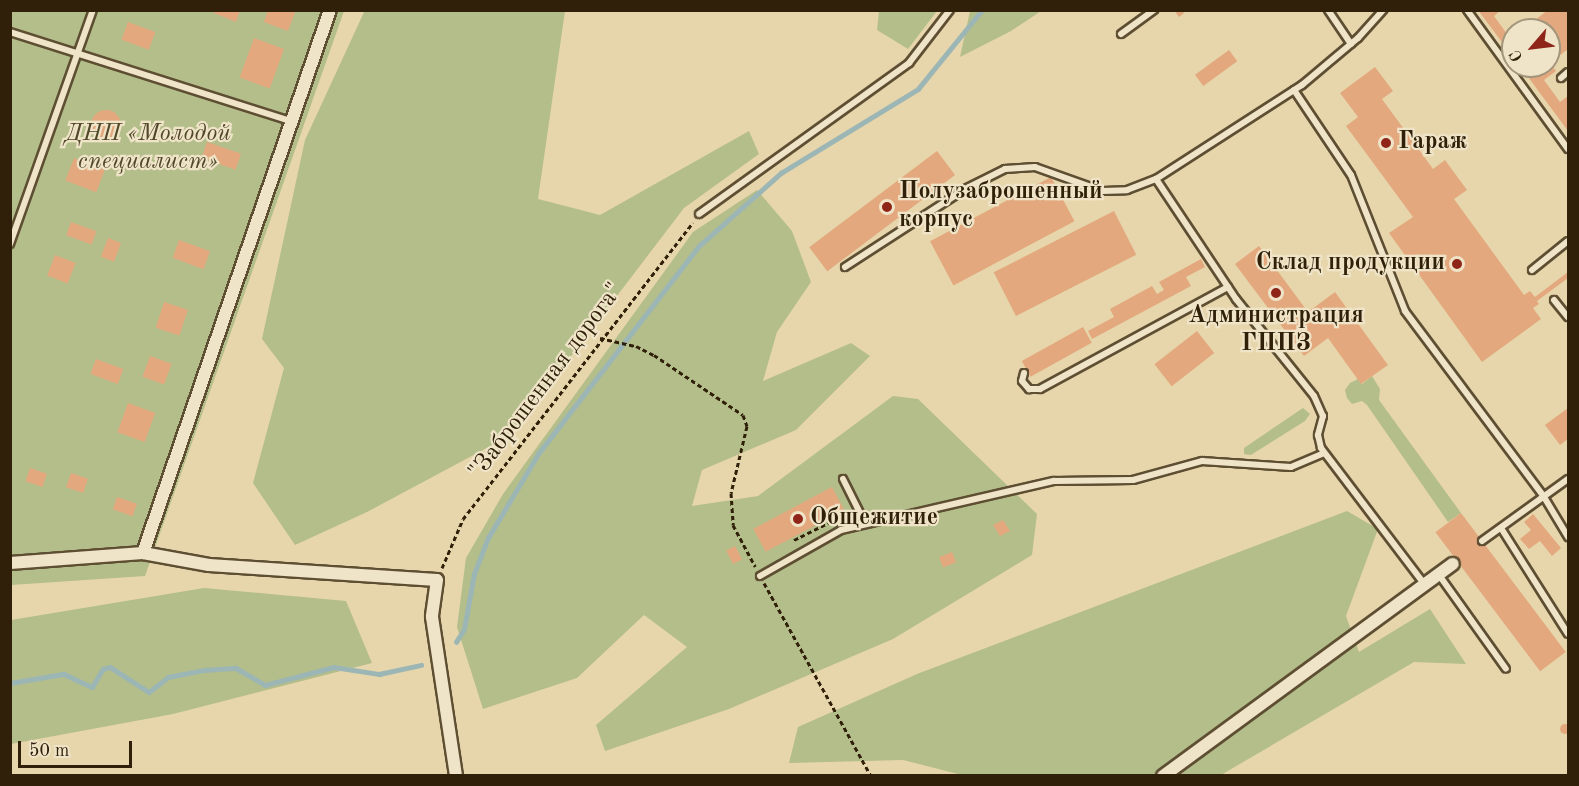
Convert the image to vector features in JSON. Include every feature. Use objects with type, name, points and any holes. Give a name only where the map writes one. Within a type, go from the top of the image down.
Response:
[{"type":"street","points":[[143,553],[330,10]]},
{"type":"street","points":[[10,563],[143,553],[209,565],[437,580],[432,616],[456,776]]},
{"type":"street","points":[[1163,776],[1453,564]]},
{"type":"lane","points":[[10,244],[93,10]]},
{"type":"lane","points":[[699,214],[909,63],[950,10]]},
{"type":"lane","points":[[1121,34],[1154,10]]},
{"type":"lane","points":[[1328,10],[1351,44]]},
{"type":"lane","points":[[845,267],[965,189],[1005,169],[1035,167],[1102,191],[1127,190],[1156,179],[1294,90],[1351,44],[1383,10]]},
{"type":"lane","points":[[1467,10],[1569,149]]},
{"type":"lane","points":[[10,32],[290,121]]},
{"type":"lane","points":[[1561,78],[1569,72]]},
{"type":"lane","points":[[1294,90],[1351,175],[1405,310],[1544,497],[1569,537]]},
{"type":"lane","points":[[1156,179],[1228,287],[1314,396],[1323,416],[1318,435],[1324,453],[1425,586]]},
{"type":"lane","points":[[1532,270],[1569,241]]},
{"type":"lane","points":[[1024,373],[1023,381],[1029,389],[1041,389],[1228,287]]},
{"type":"lane","points":[[1554,300],[1569,317]]},
{"type":"lane","points":[[760,576],[801,550],[865,523],[1054,481],[1132,480],[1202,461],[1291,467],[1324,453]]},
{"type":"lane","points":[[843,479],[865,523]]},
{"type":"lane","points":[[1482,542],[1569,479]]},
{"type":"lane","points":[[1501,528],[1569,634]]},
{"type":"lane","points":[[1439,575],[1506,669]]},
{"type":"path","name":"\"Заброшенная дорога\"","points":[[437,580],[463,519],[600,338],[699,214]]},
{"type":"path","points":[[600,338],[636,346],[737,408],[747,426],[731,493],[733,525],[871,776]]},
{"type":"path","points":[[794,540],[858,508]]},
{"type":"green space","points":[[365,10],[565,11],[538,199],[600,215],[749,131],[759,154],[684,208],[511,435],[367,512],[295,545],[253,483],[284,368],[262,339],[305,140]]},
{"type":"green space","points":[[879,10],[937,11],[908,49],[877,30]]},
{"type":"green space","points":[[970,10],[1041,11],[1011,31],[960,57]]},
{"type":"green space","name":"ДНП «Молодой специалист»","points":[[11,11],[344,11],[145,576],[11,585]]},
{"type":"green space","points":[[757,190],[792,231],[811,282],[777,332],[763,381],[851,343],[870,356],[796,430],[702,470],[692,506],[758,496],[893,396],[918,399],[1037,514],[1032,555],[893,639],[729,709],[605,751],[596,725],[687,647],[644,615],[577,678],[483,709],[457,627],[466,558],[503,494],[693,232]]},
{"type":"green space","points":[[1372,376],[1380,389],[1379,400],[1461,513],[1448,522],[1367,405],[1362,401],[1352,404],[1347,398],[1345,390],[1350,383],[1358,379],[1362,384]]},
{"type":"green space","points":[[1303,408],[1310,414],[1305,421],[1251,455],[1244,454],[1244,448]]},
{"type":"green space","points":[[1347,511],[1378,529],[1346,616],[1359,652],[1430,609],[1466,664],[1414,662],[1221,775],[966,776],[903,760],[789,763],[798,727],[917,674]]},
{"type":"green space","points":[[204,588],[346,601],[372,663],[173,714],[11,744],[11,620]]},
{"type":"building","points":[[215,10],[240,10],[236,22],[214,13]]},
{"type":"building","points":[[268,10],[296,10],[288,31],[264,22]]},
{"type":"building","points":[[1174,10],[1182,10],[1184,13],[1179,17]]},
{"type":"building","points":[[1478,10],[1501,10],[1494,16],[1501,26],[1501,41]]},
{"type":"building","points":[[1548,10],[1568,10],[1568,49],[1561,54],[1561,18],[1538,18]]},
{"type":"building","points":[[128,22],[155,32],[149,50],[122,40]]},
{"type":"building","points":[[254,38],[284,49],[270,88],[240,77]]},
{"type":"building","points":[[1229,50],[1237,61],[1203,86],[1195,75]]},
{"type":"building","name":"Склад продукции","points":[[1375,67],[1393,91],[1382,99],[1433,169],[1445,160],[1467,190],[1454,199],[1524,295],[1530,291],[1535,297],[1568,272],[1568,278],[1537,301],[1539,304],[1533,308],[1541,319],[1482,362],[1389,233],[1413,217],[1346,126],[1358,117],[1340,93]]},
{"type":"building","points":[[1529,78],[1547,78],[1544,80],[1560,102],[1568,96],[1568,131]]},
{"type":"building","points":[[106,110],[116,115],[121,125],[116,135],[106,140],[96,135],[91,125],[96,115]]},
{"type":"building","points":[[207,142],[241,154],[236,170],[201,158]]},
{"type":"building","name":"Полузаброшенный корпус","points":[[937,151],[955,175],[827,271],[809,247]]},
{"type":"building","points":[[74,158],[105,170],[96,192],[65,180]]},
{"type":"building","points":[[1051,177],[1074,221],[954,285],[930,241]]},
{"type":"building","points":[[1114,211],[1136,255],[1016,316],[994,272]]},
{"type":"building","points":[[71,222],[96,231],[92,244],[66,235]]},
{"type":"building","points":[[108,238],[121,243],[114,262],[101,257]]},
{"type":"building","points":[[179,240],[210,251],[204,269],[173,258]]},
{"type":"building","points":[[1259,246],[1308,312],[1335,292],[1388,365],[1361,384],[1328,338],[1304,356],[1235,264]]},
{"type":"building","points":[[55,255],[76,263],[68,283],[47,276]]},
{"type":"building","points":[[1201,259],[1205,267],[1186,277],[1191,286],[1092,339],[1088,331],[1114,317],[1110,309],[1152,286],[1157,294],[1164,290],[1159,282]]},
{"type":"building","points":[[164,302],[188,310],[179,335],[156,328]]},
{"type":"building","points":[[1083,327],[1092,343],[1031,377],[1022,361]]},
{"type":"building","points":[[1197,331],[1214,353],[1172,386],[1154,364]]},
{"type":"building","points":[[150,356],[172,364],[164,385],[142,377]]},
{"type":"building","points":[[96,359],[123,369],[118,384],[91,374]]},
{"type":"building","points":[[128,403],[155,413],[145,442],[117,432]]},
{"type":"building","points":[[1568,408],[1568,439],[1560,445],[1545,425]]},
{"type":"building","points":[[30,468],[47,474],[42,487],[25,481]]},
{"type":"building","points":[[71,473],[88,479],[83,493],[66,487]]},
{"type":"building","name":"Общежитие","points":[[832,487],[844,510],[766,552],[753,529]]},
{"type":"building","points":[[117,497],[137,504],[133,516],[113,509]]},
{"type":"building","points":[[1461,513],[1566,652],[1540,671],[1435,532]]},
{"type":"building","points":[[1533,514],[1561,548],[1552,556],[1540,541],[1529,549],[1520,539],[1531,530],[1524,522]]},
{"type":"building","points":[[1003,520],[1010,531],[1000,536],[993,525]]},
{"type":"building","points":[[735,546],[742,559],[733,564],[726,551]]},
{"type":"building","points":[[952,552],[956,562],[943,567],[939,557]]},
{"type":"building","points":[[1565,724],[1569,725],[1569,733],[1565,734],[1561,733],[1560,729],[1561,725]]},
{"type":"waterway","points":[[456,642],[464,629],[474,574],[488,538],[538,454],[699,246],[781,173],[918,89],[982,10]]},
{"type":"waterway","points":[[10,683],[64,674],[92,687],[103,669],[110,667],[149,692],[168,677],[204,670],[236,668],[265,685],[334,667],[379,674],[421,665]]},
{"type":"place","name":"Гараж","points":[[1386,143]]},
{"type":"place","name":"Полузаброшенный корпус","points":[[887,207]]},
{"type":"place","name":"Склад продукции","points":[[1457,264]]},
{"type":"place","name":"Администрация ГППЗ","points":[[1276,293]]},
{"type":"place","name":"Общежитие","points":[[798,519]]}]
